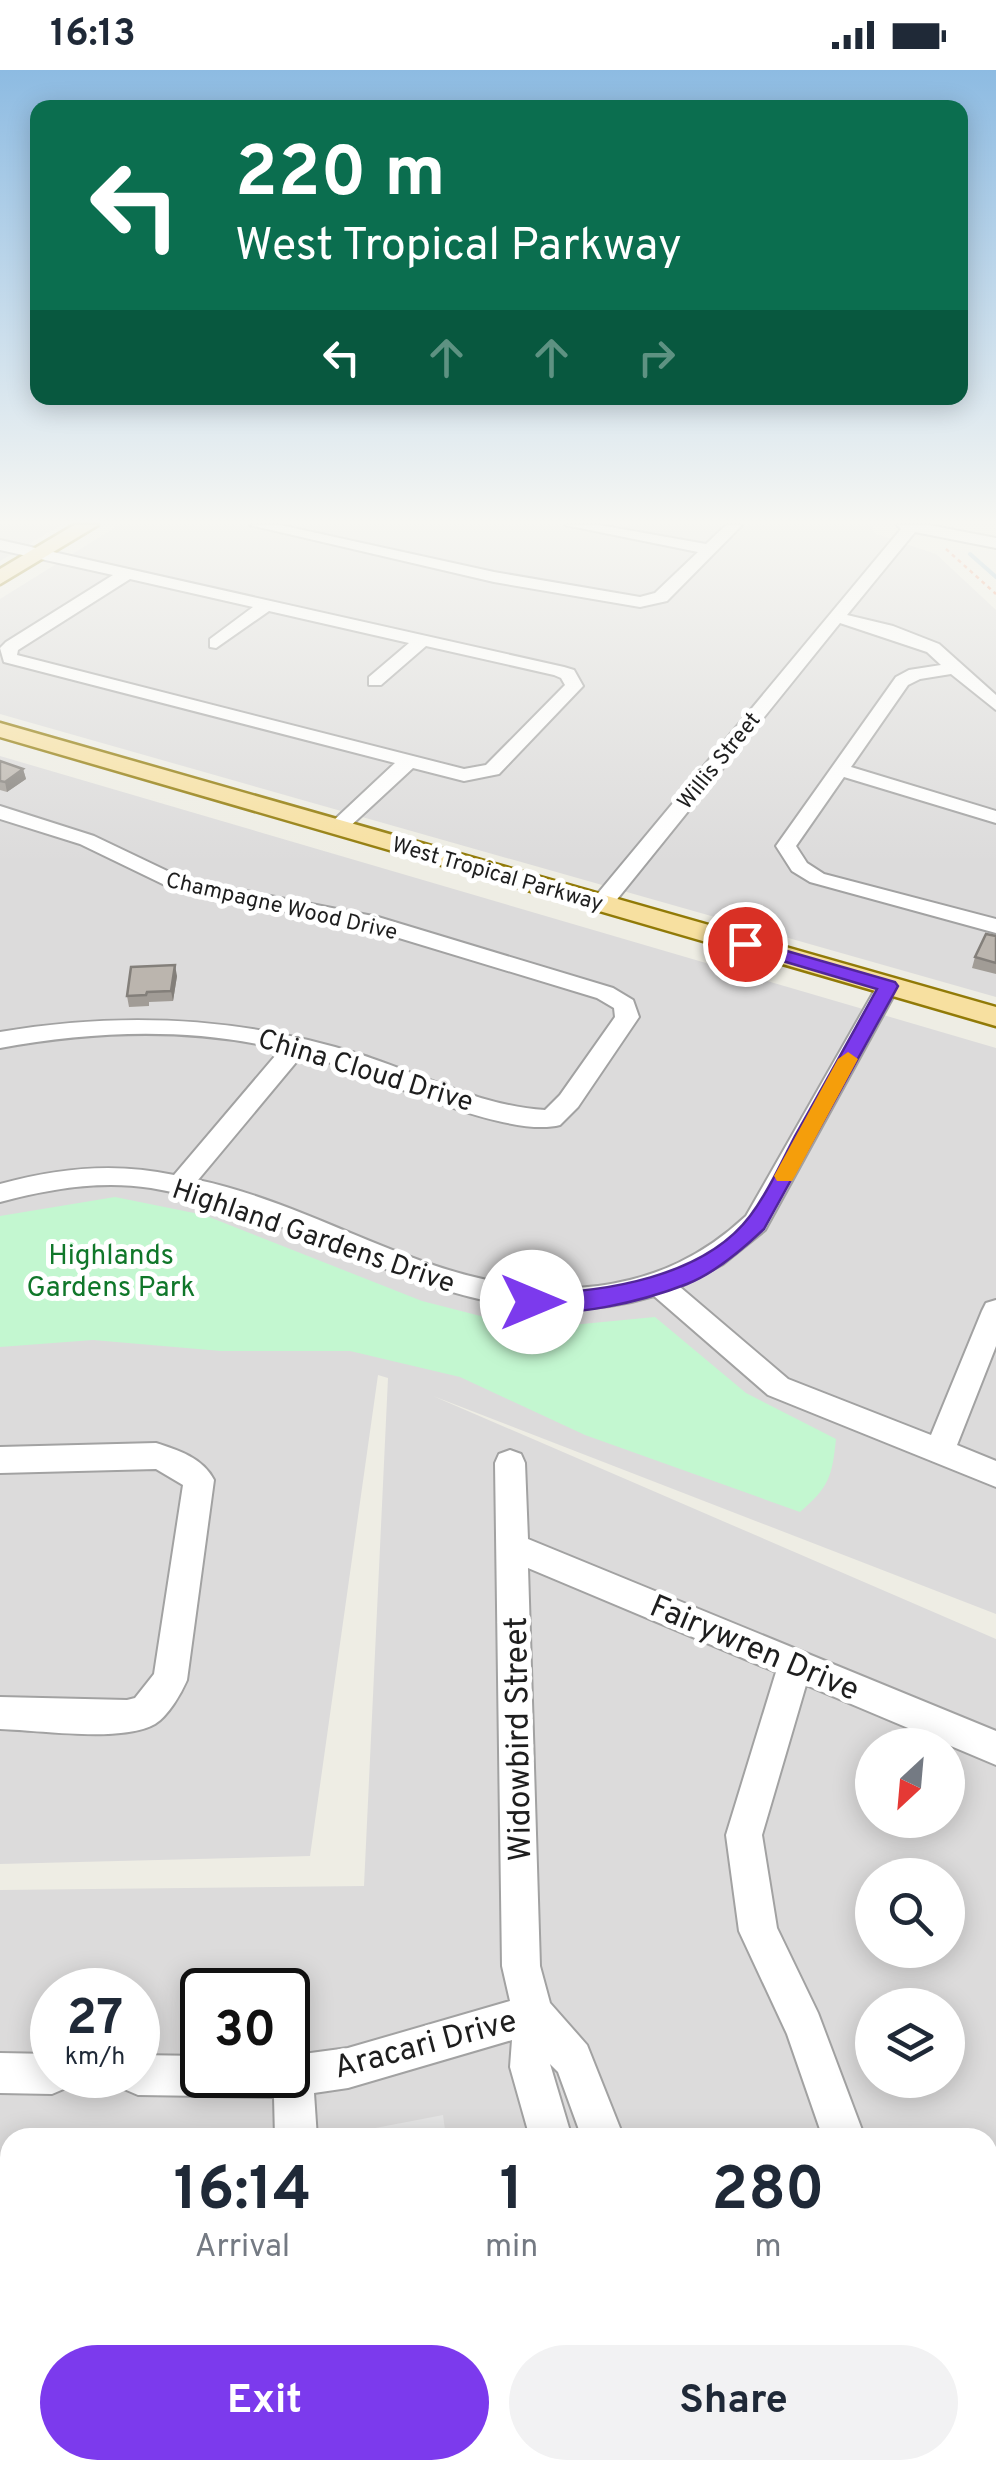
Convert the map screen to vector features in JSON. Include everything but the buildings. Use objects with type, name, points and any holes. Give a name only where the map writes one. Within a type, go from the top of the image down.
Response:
[{"type":"main road","name":"West Tropical Parkway","points":[[0,730],[996,1017]]},
{"type":"street","points":[[25,637],[7,654],[14,661],[455,774],[476,776],[498,766],[574,686],[571,678],[558,671],[411,637]]},
{"type":"street","points":[[216,643],[223,637]]},
{"type":"street","name":"Willis Street","points":[[602,903],[818,637]]},
{"type":"street","points":[[908,637],[957,668],[996,705]]},
{"type":"street","points":[[375,681],[423,640]]},
{"type":"street","points":[[957,668],[915,674],[902,680],[788,839],[788,852],[817,878],[996,926]]},
{"type":"street","points":[[338,826],[409,761]]},
{"type":"street","points":[[838,770],[996,818]]},
{"type":"street","name":"Champagne Wood Drive","points":[[0,812],[87,840],[178,884],[370,922],[605,993],[625,1005],[624,1024],[559,1114],[551,1119]]},
{"type":"street","name":"Highland Gardens Drive","points":[[0,1193],[80,1177],[117,1176],[180,1185],[482,1294],[555,1304],[589,1302],[660,1285],[715,1257],[756,1223],[888,986]]},
{"type":"street","name":"China Cloud Drive","points":[[0,1040],[48,1031],[141,1025],[236,1031],[298,1044],[520,1117],[551,1119]]},
{"type":"street","points":[[180,1185],[298,1044]]},
{"type":"street","points":[[660,1285],[778,1387],[996,1474]]},
{"type":"street","points":[[939,1452],[996,1311]]},
{"type":"street","points":[[0,1460],[156,1456],[190,1470],[199,1480],[170,1680],[146,1711],[127,1716],[0,1712]]},
{"type":"street","name":"Widowbird Street","points":[[510,1464],[521,1966],[533,2014],[530,2067],[548,2128]]},
{"type":"street","name":"Fairywren Drive","points":[[514,1546],[996,1748]]},
{"type":"street","points":[[795,1664],[744,1835],[758,1931],[804,2027],[840,2128]]},
{"type":"street","name":"Widowbird Street","points":[[533,2014],[573,2059],[598,2128]]},
{"type":"street","name":"Aracari Drive","points":[[310,2074],[348,2068],[533,2014]]},
{"type":"street","points":[[0,2073],[30,2074]]},
{"type":"street","points":[[294,2098],[296,2128]]},
{"type":"shaded area","points":[[0,637],[996,637],[996,997],[0,714]]},
{"type":"shaded area","points":[[0,756],[996,1048],[996,1614],[433,1396],[996,1639],[996,2128],[0,2128],[0,1890],[364,1886],[388,1378],[378,1375],[310,1856],[0,1864]]},
{"type":"shaded area","points":[[443,2115],[445,2128],[376,2128]]},
{"type":"green space","name":"Highlands Gardens Park","points":[[115,1197],[204,1215],[422,1301],[500,1321],[561,1326],[655,1317],[746,1393],[836,1439],[827,1480],[800,1512],[585,1435],[460,1377],[350,1351],[221,1351],[93,1340],[0,1347],[0,1216]]},
{"type":"slow traffic","points":[[784,1176],[848,1059]]},
{"type":"route","points":[[532,1302],[589,1302],[682,1277],[738,1241],[756,1223],[780,1184],[888,986],[745,944]]}]
